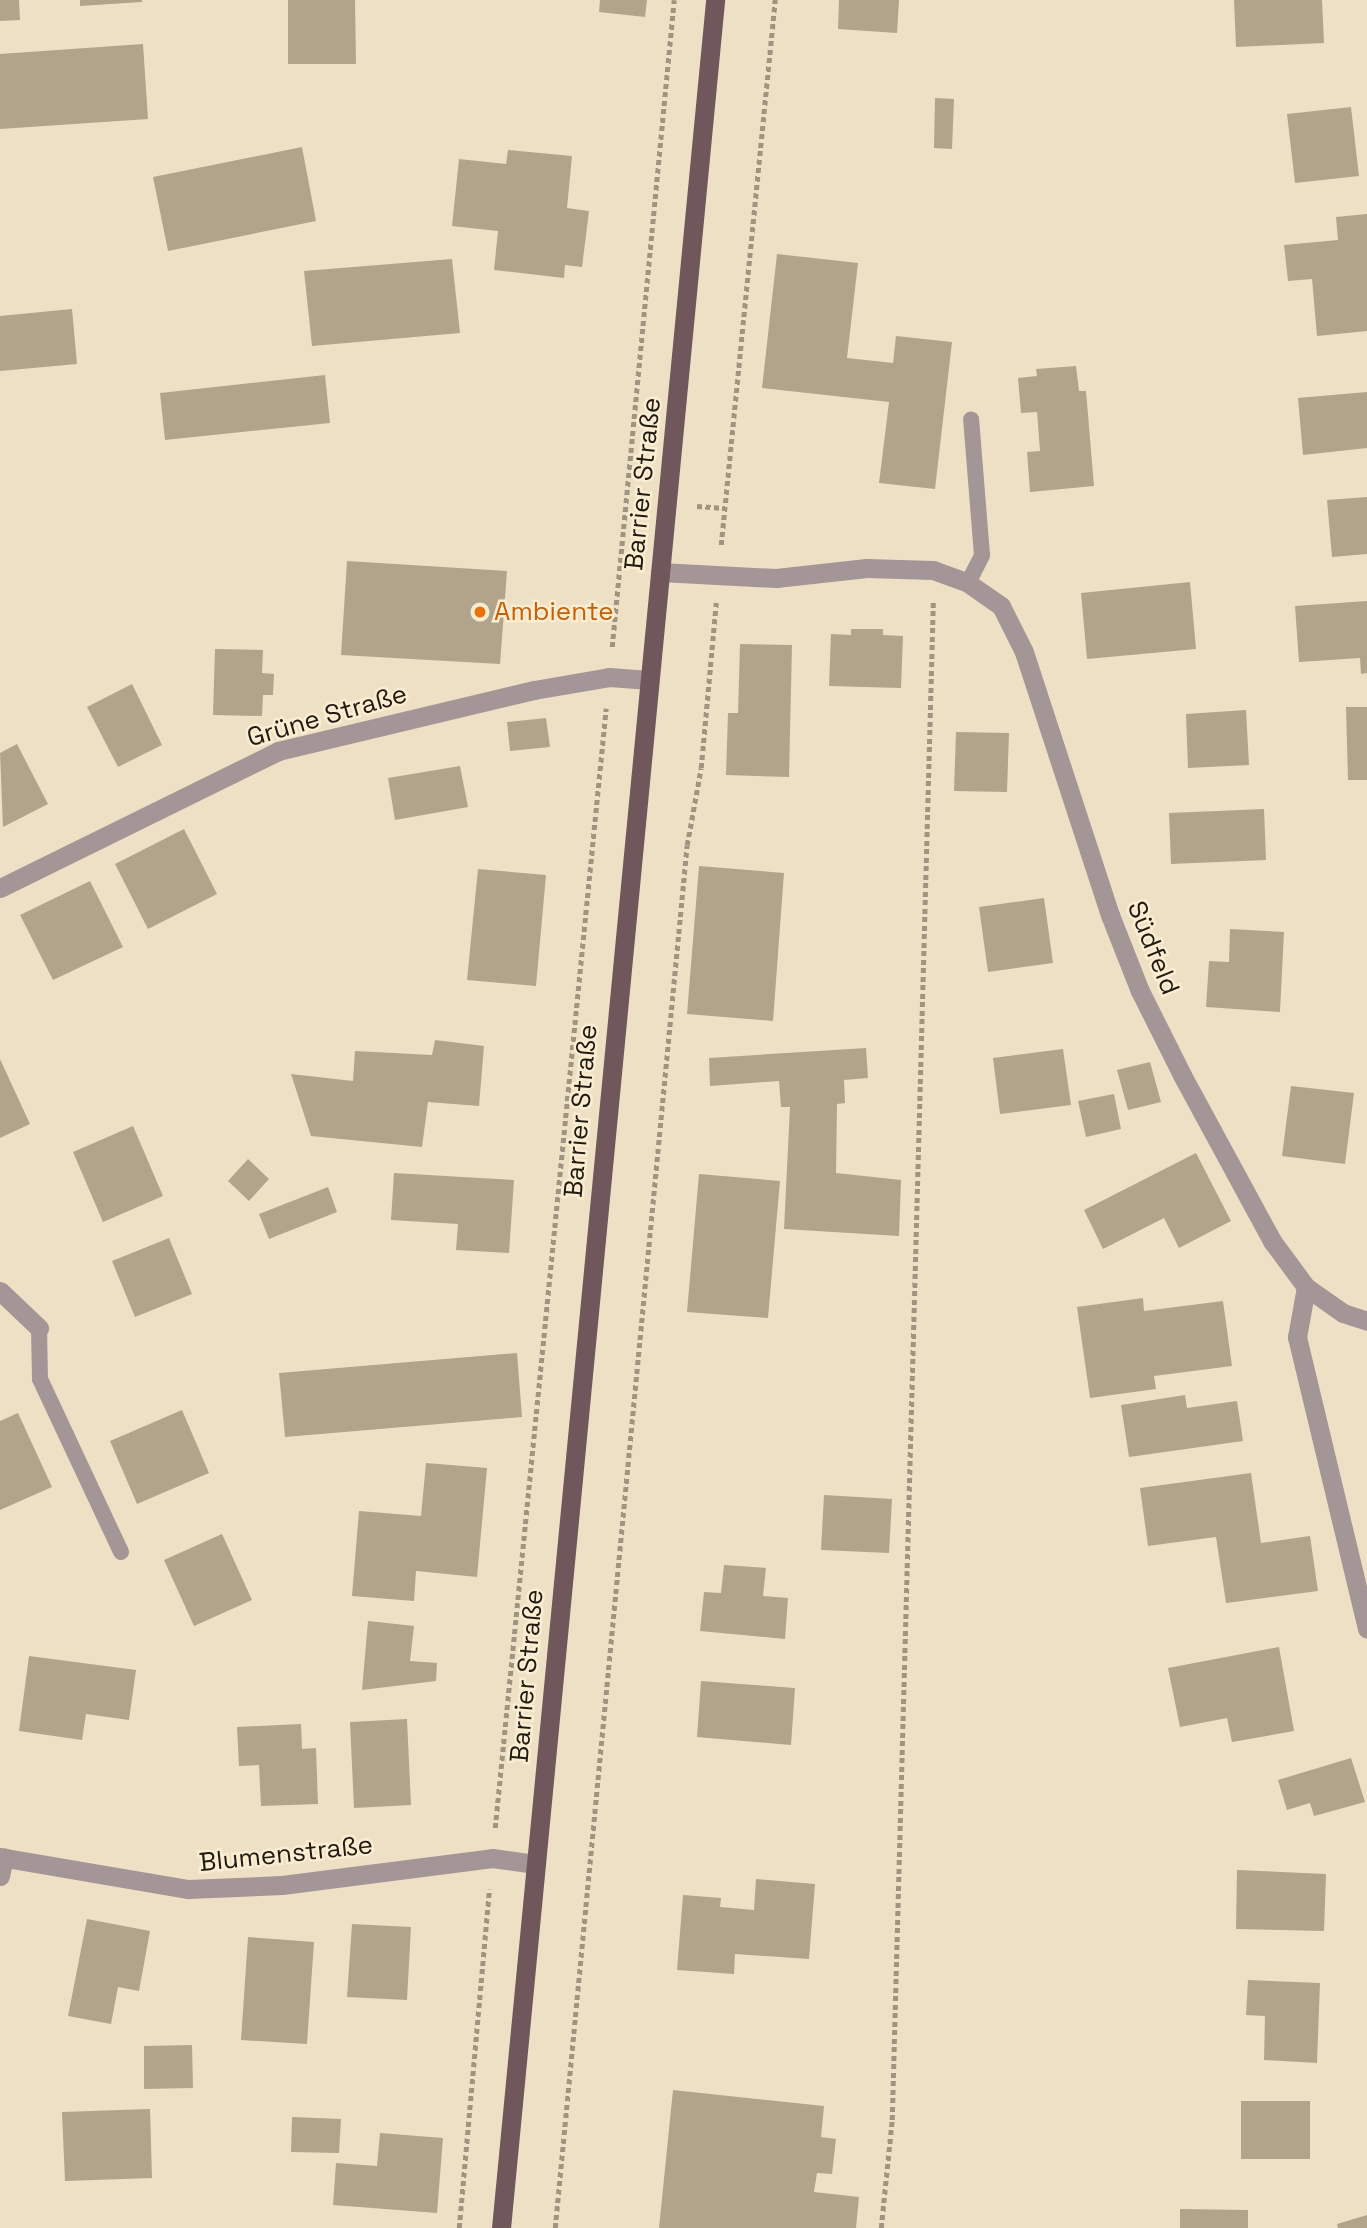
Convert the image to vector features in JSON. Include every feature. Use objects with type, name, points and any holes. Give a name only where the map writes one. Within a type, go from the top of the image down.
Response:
[{"type":"main road","name":"Barrier Straße","points":[[501,2228],[715,0]]},
{"type":"street","name":"Südfeld","points":[[660,572],[776,578],[866,568],[933,570],[968,583],[1001,607],[1024,652],[1140,991],[1272,1241],[1306,1287],[1343,1313],[1367,1321]]},
{"type":"street","name":"Grüne Straße","points":[[0,888],[278,751],[534,690],[609,677],[649,680]]},
{"type":"street","points":[[1306,1287],[1297,1337],[1367,1629]]},
{"type":"street","points":[[0,1292],[39,1328]]},
{"type":"street","name":"Blumenstraße","points":[[1,1863],[188,1889],[282,1885],[492,1858],[536,1864]]},
{"type":"lane","points":[[968,583],[982,555],[971,419]]},
{"type":"lane","points":[[39,1328],[40,1379],[121,1552]]},
{"type":"path","points":[[459,2228],[492,1858],[674,0]]},
{"type":"path","points":[[555,2228],[687,845],[701,768],[775,0]]},
{"type":"path","points":[[881,2228],[892,2106],[933,570]]},
{"type":"building","points":[[0,0],[19,0],[20,20],[0,21]]},
{"type":"building","points":[[80,0],[142,0],[142,2],[80,6]]},
{"type":"building","points":[[288,0],[355,0],[356,64],[288,64]]},
{"type":"building","points":[[600,0],[647,0],[645,17],[599,12]]},
{"type":"building","points":[[839,0],[899,0],[897,33],[838,29]]},
{"type":"building","points":[[1234,0],[1322,0],[1324,43],[1236,47]]},
{"type":"building","points":[[143,44],[148,119],[0,129],[0,54]]},
{"type":"building","points":[[935,98],[954,99],[952,149],[934,148]]},
{"type":"building","points":[[1351,107],[1359,176],[1295,183],[1287,114]]},
{"type":"building","points":[[302,147],[316,221],[168,251],[153,177]]},
{"type":"building","points":[[508,150],[572,156],[567,208],[589,211],[582,267],[565,265],[564,278],[494,270],[498,231],[452,226],[459,159],[506,164]]},
{"type":"building","points":[[1367,214],[1367,331],[1317,336],[1312,279],[1288,281],[1284,245],[1338,240],[1336,217]]},
{"type":"building","points":[[777,254],[858,263],[847,358],[893,363],[896,336],[952,342],[935,489],[879,483],[889,402],[762,388]]},
{"type":"building","points":[[452,259],[460,333],[312,346],[304,271]]},
{"type":"building","points":[[72,309],[77,364],[0,371],[0,316]]},
{"type":"building","points":[[1076,366],[1079,391],[1086,391],[1094,486],[1030,492],[1027,452],[1040,451],[1037,412],[1021,413],[1018,378],[1037,376],[1036,369]]},
{"type":"building","points":[[325,375],[330,423],[165,440],[160,393]]},
{"type":"building","points":[[1367,392],[1367,448],[1303,455],[1298,398]]},
{"type":"building","points":[[1367,497],[1367,554],[1332,557],[1327,500]]},
{"type":"building","points":[[347,561],[507,571],[500,664],[341,655]]},
{"type":"building","points":[[1190,582],[1196,649],[1087,659],[1081,593]]},
{"type":"building","points":[[1367,601],[1367,673],[1361,674],[1360,658],[1299,662],[1295,606]]},
{"type":"building","points":[[851,629],[883,629],[883,635],[903,636],[901,688],[829,686],[831,634],[851,635]]},
{"type":"building","points":[[740,644],[792,645],[789,777],[726,775],[728,713],[738,713]]},
{"type":"building","points":[[215,649],[263,650],[262,673],[274,674],[273,695],[263,695],[262,716],[213,715]]},
{"type":"building","points":[[132,684],[162,745],[118,767],[87,707]]},
{"type":"building","points":[[1346,707],[1367,707],[1367,780],[1348,780]]},
{"type":"building","points":[[1246,710],[1249,765],[1188,768],[1186,714]]},
{"type":"building","points":[[546,718],[550,747],[510,751],[507,722]]},
{"type":"building","points":[[956,732],[1009,733],[1007,792],[954,791]]},
{"type":"building","points":[[17,744],[48,804],[3,827],[0,753]]},
{"type":"building","points":[[460,766],[468,807],[395,820],[388,778]]},
{"type":"building","points":[[1264,809],[1266,860],[1171,864],[1169,813]]},
{"type":"building","points":[[184,829],[217,894],[148,929],[115,864]]},
{"type":"building","points":[[699,866],[784,873],[773,1021],[687,1014]]},
{"type":"building","points":[[478,869],[546,875],[536,986],[467,980]]},
{"type":"building","points":[[90,881],[123,947],[53,980],[20,915]]},
{"type":"building","points":[[1044,898],[1053,963],[988,972],[979,907]]},
{"type":"building","points":[[1230,929],[1284,932],[1280,1012],[1206,1007],[1209,961],[1229,962]]},
{"type":"building","points":[[435,1040],[484,1046],[479,1106],[428,1102],[422,1147],[311,1136],[291,1074],[353,1081],[355,1051],[432,1055]]},
{"type":"building","points":[[866,1048],[868,1078],[844,1080],[845,1103],[837,1104],[836,1173],[901,1180],[899,1236],[784,1229],[790,1107],[781,1107],[779,1081],[710,1086],[709,1058]]},
{"type":"building","points":[[1063,1049],[1071,1105],[1000,1114],[993,1058]]},
{"type":"building","points":[[0,1059],[30,1124],[0,1138]]},
{"type":"building","points":[[1150,1062],[1161,1102],[1128,1110],[1117,1070]]},
{"type":"building","points":[[1291,1086],[1354,1093],[1345,1164],[1282,1156]]},
{"type":"building","points":[[1114,1094],[1121,1129],[1086,1137],[1078,1101]]},
{"type":"building","points":[[133,1126],[163,1196],[103,1222],[73,1152]]},
{"type":"building","points":[[1196,1153],[1231,1221],[1179,1248],[1164,1218],[1103,1249],[1084,1210]]},
{"type":"building","points":[[248,1159],[269,1179],[249,1201],[228,1181]]},
{"type":"building","points":[[394,1173],[514,1180],[509,1253],[456,1250],[458,1224],[391,1220]]},
{"type":"building","points":[[699,1174],[780,1181],[768,1318],[687,1312]]},
{"type":"building","points":[[328,1187],[337,1212],[269,1239],[259,1214]]},
{"type":"building","points":[[169,1238],[192,1294],[135,1317],[112,1261]]},
{"type":"building","points":[[1143,1298],[1144,1311],[1223,1301],[1232,1366],[1154,1376],[1156,1389],[1090,1398],[1077,1307]]},
{"type":"building","points":[[517,1353],[522,1417],[285,1437],[279,1373]]},
{"type":"building","points":[[1185,1395],[1187,1408],[1237,1401],[1243,1441],[1129,1457],[1121,1405]]},
{"type":"building","points":[[182,1410],[209,1473],[137,1504],[110,1441]]},
{"type":"building","points":[[18,1413],[52,1487],[0,1510],[0,1421]]},
{"type":"building","points":[[426,1463],[487,1468],[477,1577],[416,1571],[414,1601],[352,1596],[359,1511],[421,1516]]},
{"type":"building","points":[[1251,1473],[1261,1543],[1310,1536],[1318,1591],[1226,1603],[1216,1537],[1148,1546],[1140,1488]]},
{"type":"building","points":[[824,1495],[892,1499],[889,1553],[821,1550]]},
{"type":"building","points":[[222,1534],[252,1600],[194,1626],[164,1560]]},
{"type":"building","points":[[724,1565],[766,1568],[763,1596],[788,1598],[785,1639],[700,1631],[704,1592],[721,1593]]},
{"type":"building","points":[[368,1621],[414,1626],[410,1661],[437,1663],[436,1681],[362,1690]]},
{"type":"building","points":[[1279,1647],[1294,1731],[1232,1742],[1227,1718],[1180,1727],[1168,1668]]},
{"type":"building","points":[[29,1656],[136,1670],[129,1720],[86,1714],[82,1740],[19,1731]]},
{"type":"building","points":[[701,1681],[795,1688],[791,1745],[697,1737]]},
{"type":"building","points":[[407,1719],[411,1805],[354,1808],[350,1722]]},
{"type":"building","points":[[301,1724],[302,1749],[316,1748],[318,1804],[261,1806],[259,1765],[239,1766],[237,1727]]},
{"type":"building","points":[[1351,1758],[1365,1802],[1314,1816],[1310,1803],[1287,1810],[1278,1780]]},
{"type":"building","points":[[1237,1870],[1326,1874],[1324,1931],[1236,1929]]},
{"type":"building","points":[[756,1879],[815,1884],[809,1959],[735,1954],[734,1974],[677,1970],[683,1895],[721,1898],[720,1907],[754,1910]]},
{"type":"building","points":[[87,1919],[150,1931],[139,1991],[118,1987],[111,2024],[68,2016]]},
{"type":"building","points":[[352,1924],[411,1927],[407,2000],[347,1997]]},
{"type":"building","points":[[248,1937],[314,1942],[307,2044],[241,2040]]},
{"type":"building","points":[[1248,1980],[1320,1983],[1317,2063],[1264,2060],[1265,2016],[1246,2015]]},
{"type":"building","points":[[192,2045],[193,2088],[144,2089],[144,2046]]},
{"type":"building","points":[[673,2090],[824,2106],[821,2137],[836,2139],[832,2174],[817,2173],[814,2192],[859,2197],[856,2228],[659,2228]]},
{"type":"building","points":[[1241,2101],[1310,2101],[1310,2159],[1241,2159]]},
{"type":"building","points":[[150,2109],[152,2178],[65,2181],[62,2112]]},
{"type":"building","points":[[292,2117],[341,2119],[339,2153],[291,2152]]},
{"type":"building","points":[[380,2133],[443,2138],[437,2213],[333,2205],[336,2163],[377,2166]]},
{"type":"building","points":[[1180,2209],[1248,2210],[1248,2228],[1180,2228]]},
{"type":"building","points":[[1367,2215],[1367,2228],[1338,2228],[1337,2224]]},
{"type":"place","name":"Ambiente","points":[[480,612]]}]
